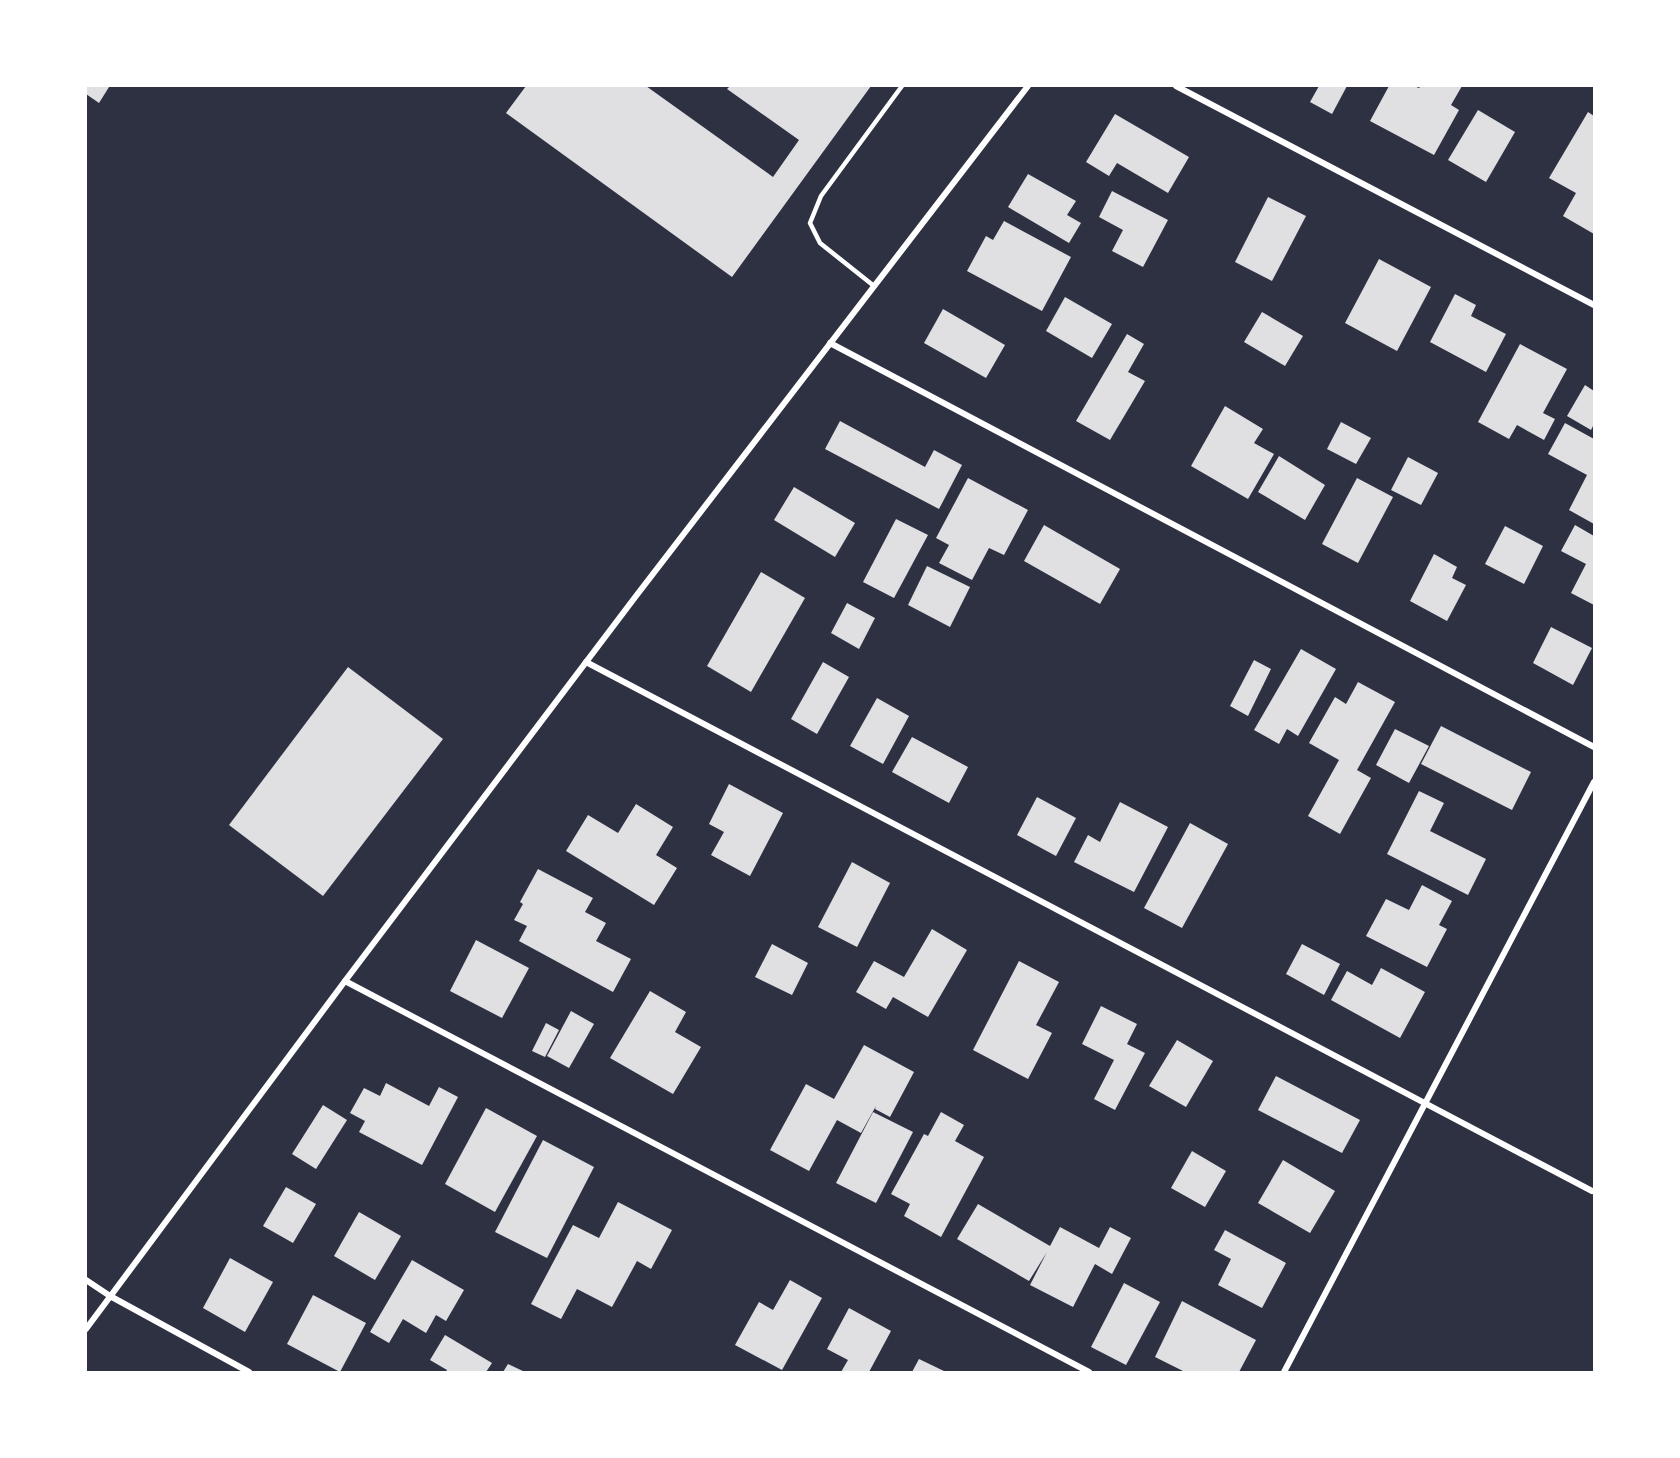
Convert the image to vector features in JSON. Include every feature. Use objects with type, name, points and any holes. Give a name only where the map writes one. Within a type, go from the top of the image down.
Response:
[{"type":"street","points":[[86,1329],[586,662],[1028,86]]},
{"type":"street","points":[[1176,86],[1594,305]]},
{"type":"street","points":[[830,343],[1594,747]]},
{"type":"street","points":[[586,662],[1592,1191]]},
{"type":"street","points":[[1284,1372],[1594,782]]},
{"type":"street","points":[[345,981],[1089,1372]]},
{"type":"street","points":[[86,1280],[110,1296],[249,1372]]},
{"type":"lane","points":[[874,286],[819,243],[810,223],[820,195],[902,86]]},
{"type":"building","points":[[86,86],[109,87],[99,103],[86,94]]},
{"type":"building","points":[[526,86],[646,86],[773,177],[799,140],[727,89],[730,86],[871,86],[732,277],[506,113]]},
{"type":"building","points":[[1319,86],[1347,86],[1332,114],[1310,102]]},
{"type":"building","points":[[1389,86],[1419,88],[1421,86],[1462,86],[1451,105],[1459,110],[1434,155],[1370,121]]},
{"type":"building","points":[[1478,110],[1515,132],[1486,182],[1448,160]]},
{"type":"building","points":[[1588,112],[1594,116],[1594,234],[1563,216],[1576,193],[1549,178]]},
{"type":"building","points":[[1115,114],[1189,157],[1168,193],[1117,163],[1109,176],[1086,162]]},
{"type":"building","points":[[1028,174],[1076,201],[1067,215],[1081,223],[1069,243],[1008,207]]},
{"type":"building","points":[[1112,191],[1168,220],[1143,267],[1112,251],[1123,230],[1099,217]]},
{"type":"building","points":[[1268,197],[1306,216],[1272,281],[1235,262]]},
{"type":"building","points":[[1004,221],[1071,257],[1042,311],[967,271],[986,236],[993,240]]},
{"type":"building","points":[[1379,259],[1431,287],[1397,351],[1345,323]]},
{"type":"building","points":[[1455,294],[1476,305],[1471,316],[1506,334],[1486,372],[1430,342]]},
{"type":"building","points":[[1065,297],[1112,324],[1092,358],[1046,331]]},
{"type":"building","points":[[943,309],[1005,345],[986,378],[924,343]]},
{"type":"building","points":[[1262,312],[1303,336],[1285,366],[1244,342]]},
{"type":"building","points":[[1127,334],[1144,344],[1128,372],[1145,381],[1110,440],[1076,421]]},
{"type":"building","points":[[1520,344],[1567,369],[1543,413],[1555,419],[1544,440],[1517,425],[1509,439],[1478,422]]},
{"type":"building","points":[[1585,385],[1594,391],[1594,424],[1591,430],[1567,416]]},
{"type":"building","points":[[1225,406],[1263,429],[1254,443],[1274,454],[1248,499],[1191,466]]},
{"type":"building","points":[[840,421],[925,467],[934,450],[962,465],[939,509],[825,449]]},
{"type":"building","points":[[1341,422],[1371,438],[1356,464],[1327,449]]},
{"type":"building","points":[[1565,423],[1594,439],[1594,524],[1569,510],[1587,475],[1548,454]]},
{"type":"building","points":[[1279,456],[1325,485],[1305,520],[1258,492]]},
{"type":"building","points":[[1408,457],[1438,473],[1421,505],[1391,490]]},
{"type":"building","points":[[968,478],[1028,510],[1004,555],[989,548],[972,580],[939,563],[949,545],[936,538]]},
{"type":"building","points":[[1357,478],[1393,497],[1358,563],[1322,544]]},
{"type":"building","points":[[794,487],[855,523],[835,557],[774,520]]},
{"type":"building","points":[[896,519],[928,535],[894,598],[863,582]]},
{"type":"building","points":[[1044,525],[1120,569],[1100,604],[1024,561]]},
{"type":"building","points":[[1575,525],[1594,536],[1594,605],[1571,593],[1586,564],[1561,551]]},
{"type":"building","points":[[1505,526],[1543,546],[1524,584],[1485,564]]},
{"type":"building","points":[[1434,554],[1457,567],[1452,578],[1466,585],[1447,621],[1410,601]]},
{"type":"building","points":[[927,566],[970,587],[950,627],[908,605]]},
{"type":"building","points":[[761,572],[805,598],[751,692],[707,666]]},
{"type":"building","points":[[847,603],[875,618],[859,649],[831,633]]},
{"type":"building","points":[[1551,627],[1592,648],[1573,685],[1533,663]]},
{"type":"building","points":[[1301,649],[1336,669],[1298,736],[1287,729],[1279,744],[1254,730]]},
{"type":"building","points":[[1254,660],[1271,669],[1248,716],[1230,706]]},
{"type":"building","points":[[823,662],[849,677],[817,734],[791,719]]},
{"type":"building","points":[[348,667],[443,739],[323,896],[229,825]]},
{"type":"building","points":[[1358,682],[1395,702],[1357,770],[1371,778],[1340,834],[1308,816],[1339,760],[1309,743],[1335,697],[1346,704]]},
{"type":"building","points":[[877,698],[909,716],[883,764],[850,746]]},
{"type":"building","points":[[1441,726],[1531,772],[1512,810],[1421,764]]},
{"type":"building","points":[[1395,729],[1429,746],[1409,783],[1376,765]]},
{"type":"building","points":[[912,737],[968,767],[949,803],[892,772]]},
{"type":"building","points":[[729,784],[783,813],[750,876],[711,855],[724,832],[709,824]]},
{"type":"building","points":[[1419,791],[1444,803],[1430,831],[1486,859],[1468,895],[1387,854]]},
{"type":"building","points":[[1037,797],[1076,818],[1056,856],[1017,835]]},
{"type":"building","points":[[1120,802],[1168,827],[1134,892],[1074,862],[1088,835],[1100,842]]},
{"type":"building","points":[[636,804],[673,827],[656,855],[677,868],[654,905],[566,851],[588,815],[618,833]]},
{"type":"building","points":[[1190,823],[1228,844],[1182,928],[1144,908]]},
{"type":"building","points":[[852,862],[890,883],[857,947],[818,927]]},
{"type":"building","points":[[538,869],[593,898],[585,912],[606,923],[596,941],[631,959],[613,992],[519,941],[527,926],[514,920],[523,904],[520,902]]},
{"type":"building","points":[[1422,885],[1452,901],[1439,925],[1447,929],[1427,967],[1366,936],[1386,899],[1409,910]]},
{"type":"building","points":[[932,929],[967,950],[928,1017],[893,997],[886,1009],[856,992],[874,961],[904,977]]},
{"type":"building","points":[[476,940],[529,968],[502,1018],[450,991]]},
{"type":"building","points":[[772,944],[808,963],[792,995],[755,977]]},
{"type":"building","points":[[1302,944],[1340,964],[1324,995],[1286,974]]},
{"type":"building","points":[[1019,961],[1059,982],[1036,1025],[1052,1033],[1028,1079],[973,1050]]},
{"type":"building","points":[[1381,968],[1425,992],[1400,1038],[1331,1000],[1347,971],[1372,985]]},
{"type":"building","points":[[650,991],[686,1012],[675,1032],[701,1047],[673,1094],[610,1058]]},
{"type":"building","points":[[1101,1006],[1137,1024],[1127,1044],[1145,1053],[1115,1110],[1094,1099],[1114,1060],[1082,1044]]},
{"type":"building","points":[[571,1011],[594,1024],[569,1068],[547,1056]]},
{"type":"building","points":[[546,1023],[559,1030],[545,1057],[532,1051]]},
{"type":"building","points":[[1177,1040],[1213,1061],[1186,1107],[1149,1086]]},
{"type":"building","points":[[864,1045],[914,1072],[890,1117],[875,1109],[876,1106],[861,1133],[837,1120],[809,1171],[770,1150],[806,1084],[834,1099]]},
{"type":"building","points":[[1276,1076],[1360,1120],[1342,1153],[1258,1110]]},
{"type":"building","points":[[386,1083],[429,1106],[439,1087],[458,1097],[422,1165],[359,1132],[365,1121],[350,1113],[364,1088],[380,1096]]},
{"type":"building","points":[[323,1105],[347,1120],[316,1169],[292,1154]]},
{"type":"building","points":[[486,1108],[537,1136],[495,1212],[445,1184]]},
{"type":"building","points":[[873,1112],[913,1132],[876,1203],[836,1183]]},
{"type":"building","points":[[941,1112],[964,1125],[955,1141],[984,1157],[941,1237],[904,1216],[910,1204],[891,1194],[924,1134],[928,1136]]},
{"type":"building","points":[[543,1140],[594,1167],[547,1258],[495,1232]]},
{"type":"building","points":[[1192,1151],[1226,1171],[1205,1207],[1171,1188]]},
{"type":"building","points":[[1283,1160],[1335,1191],[1310,1233],[1258,1203]]},
{"type":"building","points":[[286,1187],[316,1204],[293,1243],[263,1226]]},
{"type":"building","points":[[618,1202],[672,1230],[651,1269],[637,1261],[612,1307],[577,1289],[561,1319],[531,1304],[573,1225],[599,1238]]},
{"type":"building","points":[[978,1204],[1050,1246],[1060,1227],[1099,1248],[1110,1227],[1131,1238],[1112,1274],[1095,1264],[1073,1307],[1030,1285],[1047,1252],[1029,1281],[957,1239]]},
{"type":"building","points":[[359,1212],[401,1236],[375,1280],[334,1256]]},
{"type":"building","points":[[1225,1230],[1286,1263],[1262,1308],[1218,1285],[1231,1259],[1214,1250]]},
{"type":"building","points":[[230,1258],[273,1282],[245,1332],[203,1308]]},
{"type":"building","points":[[412,1260],[464,1290],[446,1321],[436,1315],[426,1333],[403,1319],[389,1343],[370,1332]]},
{"type":"building","points":[[790,1280],[822,1298],[782,1370],[735,1345],[759,1302],[773,1310]]},
{"type":"building","points":[[1124,1283],[1160,1302],[1126,1365],[1091,1347]]},
{"type":"building","points":[[313,1295],[366,1323],[340,1372],[287,1344]]},
{"type":"building","points":[[1182,1301],[1256,1340],[1239,1372],[1185,1372],[1155,1357]]},
{"type":"building","points":[[849,1308],[891,1331],[869,1372],[841,1372],[848,1360],[827,1349]]},
{"type":"building","points":[[445,1335],[492,1363],[486,1372],[446,1372],[447,1370],[430,1360]]},
{"type":"building","points":[[919,1359],[946,1372],[912,1372]]},
{"type":"building","points":[[508,1364],[525,1372],[503,1372]]}]
